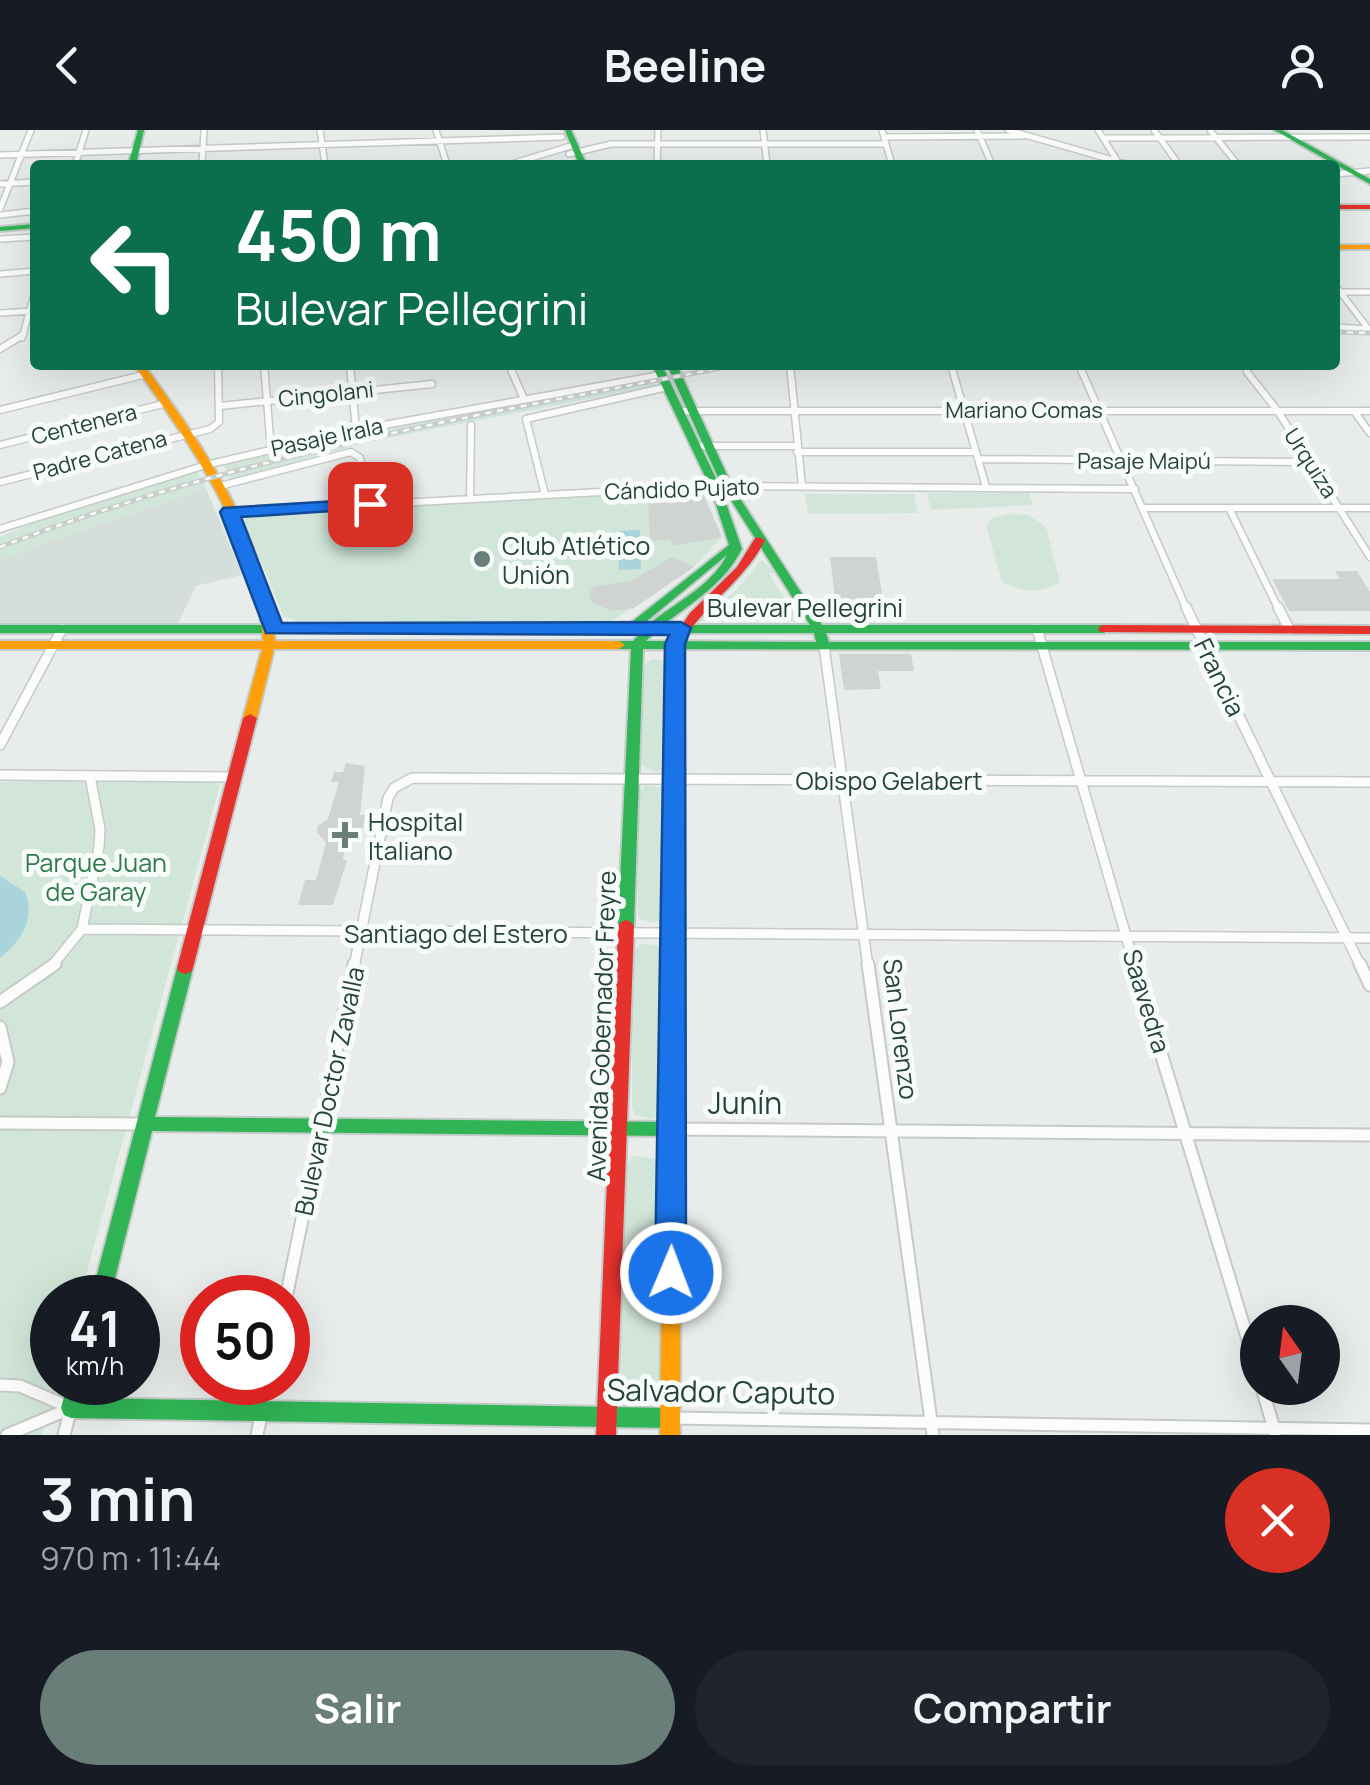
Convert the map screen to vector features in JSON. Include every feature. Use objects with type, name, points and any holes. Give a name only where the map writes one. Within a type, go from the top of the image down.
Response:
[{"type":"main road","points":[[132,130],[132,160]]},
{"type":"main road","points":[[126,160],[141,130]]},
{"type":"main road","points":[[1289,134],[1338,160]]},
{"type":"main road","points":[[1340,161],[1365,174]]},
{"type":"main road","points":[[1340,207],[1370,207]]},
{"type":"main road","points":[[0,226],[30,224]]},
{"type":"main road","points":[[1340,247],[1370,247]]},
{"type":"main road","points":[[146,370],[194,432]]},
{"type":"main road","points":[[146,370],[194,432],[224,484],[228,509]]},
{"type":"main road","points":[[664,373],[685,410]]},
{"type":"main road","points":[[636,644],[719,574],[735,555],[735,539],[720,486],[664,373]]},
{"type":"main road","points":[[106,1275],[273,629],[270,609],[212,463]]},
{"type":"main road","name":"San Lorenzo","points":[[720,486],[819,630],[824,646]]},
{"type":"main road","points":[[634,626],[717,562],[735,539]]},
{"type":"main road","points":[[670,1435],[678,636],[746,572],[759,540]]},
{"type":"main road","name":"Bulevar Pellegrini","points":[[0,629],[653,626],[678,636],[824,646],[1370,646]]},
{"type":"main road","points":[[483,646],[491,628]]},
{"type":"main road","points":[[507,646],[515,628]]},
{"type":"main road","name":"Bulevar Pellegrini","points":[[0,645],[507,646],[636,644],[678,636],[819,630],[1370,630]]},
{"type":"main road","name":"Avenida Gobernador Freyre","points":[[606,1435],[636,644]]},
{"type":"main road","name":"Junín","points":[[144,1124],[672,1129]]},
{"type":"main road","name":"Salvador Caputo","points":[[71,1408],[670,1418]]},
{"type":"street","points":[[30,211],[0,212],[31,130]]},
{"type":"street","points":[[76,160],[86,130]]},
{"type":"street","points":[[202,160],[204,130]]},
{"type":"street","points":[[320,130],[324,160]]},
{"type":"street","points":[[436,130],[445,160]]},
{"type":"street","points":[[658,130],[658,160]]},
{"type":"street","points":[[762,130],[766,160]]},
{"type":"street","points":[[977,130],[990,160]]},
{"type":"street","points":[[1008,130],[1108,160]]},
{"type":"street","points":[[1098,130],[1117,160]]},
{"type":"street","points":[[1154,130],[1175,160]]},
{"type":"street","points":[[1210,130],[1234,160]]},
{"type":"street","points":[[1344,130],[1350,137]]},
{"type":"street","points":[[1104,138],[1289,134],[1370,138]]},
{"type":"street","points":[[0,155],[439,140],[570,147],[1024,136]]},
{"type":"street","points":[[525,160],[570,147]]},
{"type":"street","points":[[0,184],[30,182]]},
{"type":"street","points":[[0,240],[30,237]]},
{"type":"street","points":[[0,274],[30,272]]},
{"type":"street","points":[[1340,290],[1370,292]]},
{"type":"street","points":[[1340,294],[1369,329]]},
{"type":"street","points":[[0,314],[30,311]]},
{"type":"street","points":[[0,349],[22,338],[30,316]]},
{"type":"street","points":[[1340,327],[1369,329]]},
{"type":"street","points":[[0,410],[134,370]]},
{"type":"street","points":[[194,432],[219,422],[218,370]]},
{"type":"street","points":[[264,370],[270,450]]},
{"type":"street","points":[[350,370],[356,430]]},
{"type":"street","points":[[511,370],[524,399]]},
{"type":"street","points":[[790,370],[802,486]]},
{"type":"street","points":[[952,370],[986,487]]},
{"type":"street","name":"Francia","points":[[1081,370],[1203,645],[1370,985]]},
{"type":"street","name":"Urquiza","points":[[1247,372],[1277,410],[1370,558]]},
{"type":"street","points":[[545,495],[526,419],[664,373]]},
{"type":"street","name":"Pasaje Irala","points":[[0,529],[212,463],[356,430],[664,373]]},
{"type":"street","name":"Cingolani","points":[[220,406],[432,384]]},
{"type":"street","name":"Centenera","points":[[0,445],[167,402]]},
{"type":"street","name":"Mariano Comas","points":[[685,410],[1370,411]]},
{"type":"street","points":[[1354,411],[1370,433]]},
{"type":"street","points":[[470,498],[471,425]]},
{"type":"street","name":"Padre Catena","points":[[0,482],[194,432]]},
{"type":"street","name":"Pasaje Maipú","points":[[702,446],[1123,461],[1310,462]]},
{"type":"street","name":"Pasaje Irala","points":[[224,484],[344,452],[357,453],[370,504]]},
{"type":"street","name":"Cándido Pujato","points":[[228,509],[720,486],[1135,489]]},
{"type":"street","points":[[1144,508],[1370,508]]},
{"type":"street","points":[[1229,508],[1289,630]]},
{"type":"street","points":[[0,745],[62,629]]},
{"type":"street","name":"Saavedra","points":[[1037,629],[1078,781],[1240,1312]]},
{"type":"street","name":"San Lorenzo","points":[[824,646],[932,1428]]},
{"type":"street","points":[[0,775],[235,777]]},
{"type":"street","points":[[0,1002],[54,966],[82,929],[100,829],[90,776]]},
{"type":"street","name":"Obispo Gelabert","points":[[408,777],[1370,782]]},
{"type":"street","name":"Bulevar Doctor Zavalla","points":[[291,1275],[388,798],[398,781],[408,777]]},
{"type":"street","name":"Santiago del Estero","points":[[82,929],[1370,938]]},
{"type":"street","points":[[0,1088],[8,1062],[1,1034]]},
{"type":"street","name":"Junín","points":[[0,1123],[144,1124]]},
{"type":"street","name":"Junín","points":[[672,1129],[1370,1135]]},
{"type":"street","name":"Salvador Caputo","points":[[0,1385],[20,1386],[71,1408]]},
{"type":"street","points":[[256,1435],[263,1405]]},
{"type":"street","points":[[1267,1405],[1275,1432]]},
{"type":"street","points":[[64,1435],[71,1408]]},
{"type":"street","name":"Salvador Caputo","points":[[8,1435],[71,1408]]},
{"type":"street","name":"Salvador Caputo","points":[[670,1418],[932,1428],[1370,1430]]},
{"type":"shaded area","points":[[206,488],[242,575],[196,586],[178,623],[0,623],[0,559]]},
{"type":"green space","points":[[652,379],[655,386],[372,441],[230,479],[224,465],[365,431]]},
{"type":"green space","points":[[198,472],[206,488],[0,559],[0,537],[74,506]]},
{"type":"green space","name":"Club Atlético Unión","points":[[690,489],[702,492],[722,537],[694,567],[610,622],[299,621],[284,617],[244,520],[251,515]]},
{"type":"green space","points":[[927,493],[1029,493],[1033,505],[931,510]]},
{"type":"green space","points":[[805,494],[914,494],[918,513],[808,514]]},
{"type":"green space","points":[[1029,515],[1046,527],[1060,583],[1031,590],[1002,582],[986,526],[992,518]]},
{"type":"green space","points":[[762,560],[775,573],[769,573],[789,606],[797,608],[806,621],[696,621],[735,591]]},
{"type":"green space","points":[[652,659],[664,661],[667,667],[667,768],[656,772],[641,765],[641,667]]},
{"type":"green space","name":"Parque Juan de Garay","points":[[213,780],[220,785],[86,1275],[30,1275],[30,1405],[51,1405],[42,1435],[0,1435],[0,782]]},
{"type":"green space","points":[[645,785],[663,787],[666,794],[667,919],[655,923],[641,920],[638,915],[638,794]]},
{"type":"green space","points":[[641,943],[661,946],[665,955],[665,1113],[651,1119],[635,1115],[632,1108],[632,955]]},
{"type":"green space","points":[[633,1156],[656,1159],[660,1171],[659,1383],[643,1390],[625,1385],[621,1376],[623,1171]]},
{"type":"water","points":[[640,530],[641,569],[619,570],[618,531]]},
{"type":"water","points":[[0,876],[25,892],[29,911],[20,937],[0,958]]},
{"type":"building","points":[[703,493],[722,537],[673,546],[670,539],[650,542],[648,496]]},
{"type":"building","points":[[672,557],[694,567],[634,608],[613,611],[592,603],[589,593],[594,586],[631,581]]},
{"type":"building","points":[[830,557],[876,557],[884,606],[836,606]]},
{"type":"building","points":[[1335,571],[1357,571],[1370,592],[1370,611],[1289,611],[1272,579],[1340,579]]},
{"type":"building","points":[[839,654],[911,654],[914,671],[878,671],[881,689],[844,690]]},
{"type":"building","name":"Hospital Italiano","points":[[346,763],[365,766],[360,815],[366,815],[360,839],[346,839],[343,860],[347,860],[333,905],[298,905],[305,880],[316,880],[326,843],[317,832],[318,826],[328,819],[339,782],[331,782],[334,772],[343,772]]},
{"type":"railway","points":[[1340,332],[1370,333]]},
{"type":"railway","points":[[0,547],[90,514],[272,461],[711,370]]},
{"type":"traffic: fast","points":[[133,160],[141,130]]},
{"type":"traffic: fast","points":[[568,130],[581,160]]},
{"type":"traffic: fast","points":[[1277,130],[1331,160]]},
{"type":"traffic: fast","points":[[1340,165],[1370,182]]},
{"type":"traffic: fast","points":[[0,229],[30,226]]},
{"type":"traffic: fast","points":[[626,926],[637,644],[661,620],[718,577],[736,549],[716,489],[659,370]]},
{"type":"traffic: fast","points":[[674,370],[727,486],[819,630],[824,646]]},
{"type":"traffic: fast","points":[[634,626],[729,548]]},
{"type":"traffic: fast","points":[[0,629],[273,629]]},
{"type":"traffic: fast","points":[[273,629],[1104,629]]},
{"type":"traffic: fast","points":[[619,645],[1370,646]]},
{"type":"traffic: fast","points":[[106,1275],[185,968]]},
{"type":"traffic: fast","points":[[144,1124],[672,1129]]},
{"type":"traffic: fast","points":[[72,1405],[71,1408],[670,1418]]},
{"type":"traffic: slow","points":[[1340,247],[1370,247]]},
{"type":"traffic: slow","points":[[143,370],[204,461],[243,534],[266,609],[269,645],[619,645]]},
{"type":"traffic: slow","points":[[0,645],[269,645],[250,718]]},
{"type":"traffic: slow","points":[[670,1435],[673,945]]},
{"type":"traffic: jam","points":[[1340,207],[1370,207]]},
{"type":"traffic: jam","points":[[673,945],[675,644],[694,616],[742,569],[759,540]]},
{"type":"traffic: jam","points":[[1104,629],[1370,630]]},
{"type":"traffic: jam","points":[[185,968],[250,718]]},
{"type":"traffic: jam","points":[[606,1435],[626,926]]},
{"type":"place","name":"Club Atlético Unión","points":[[482,559]]},
{"type":"place","name":"Hospital Italiano","points":[[345,835]]},
{"type":"route","points":[[370,504],[230,512],[270,609],[273,629],[681,628],[675,644],[671,1273]]}]
